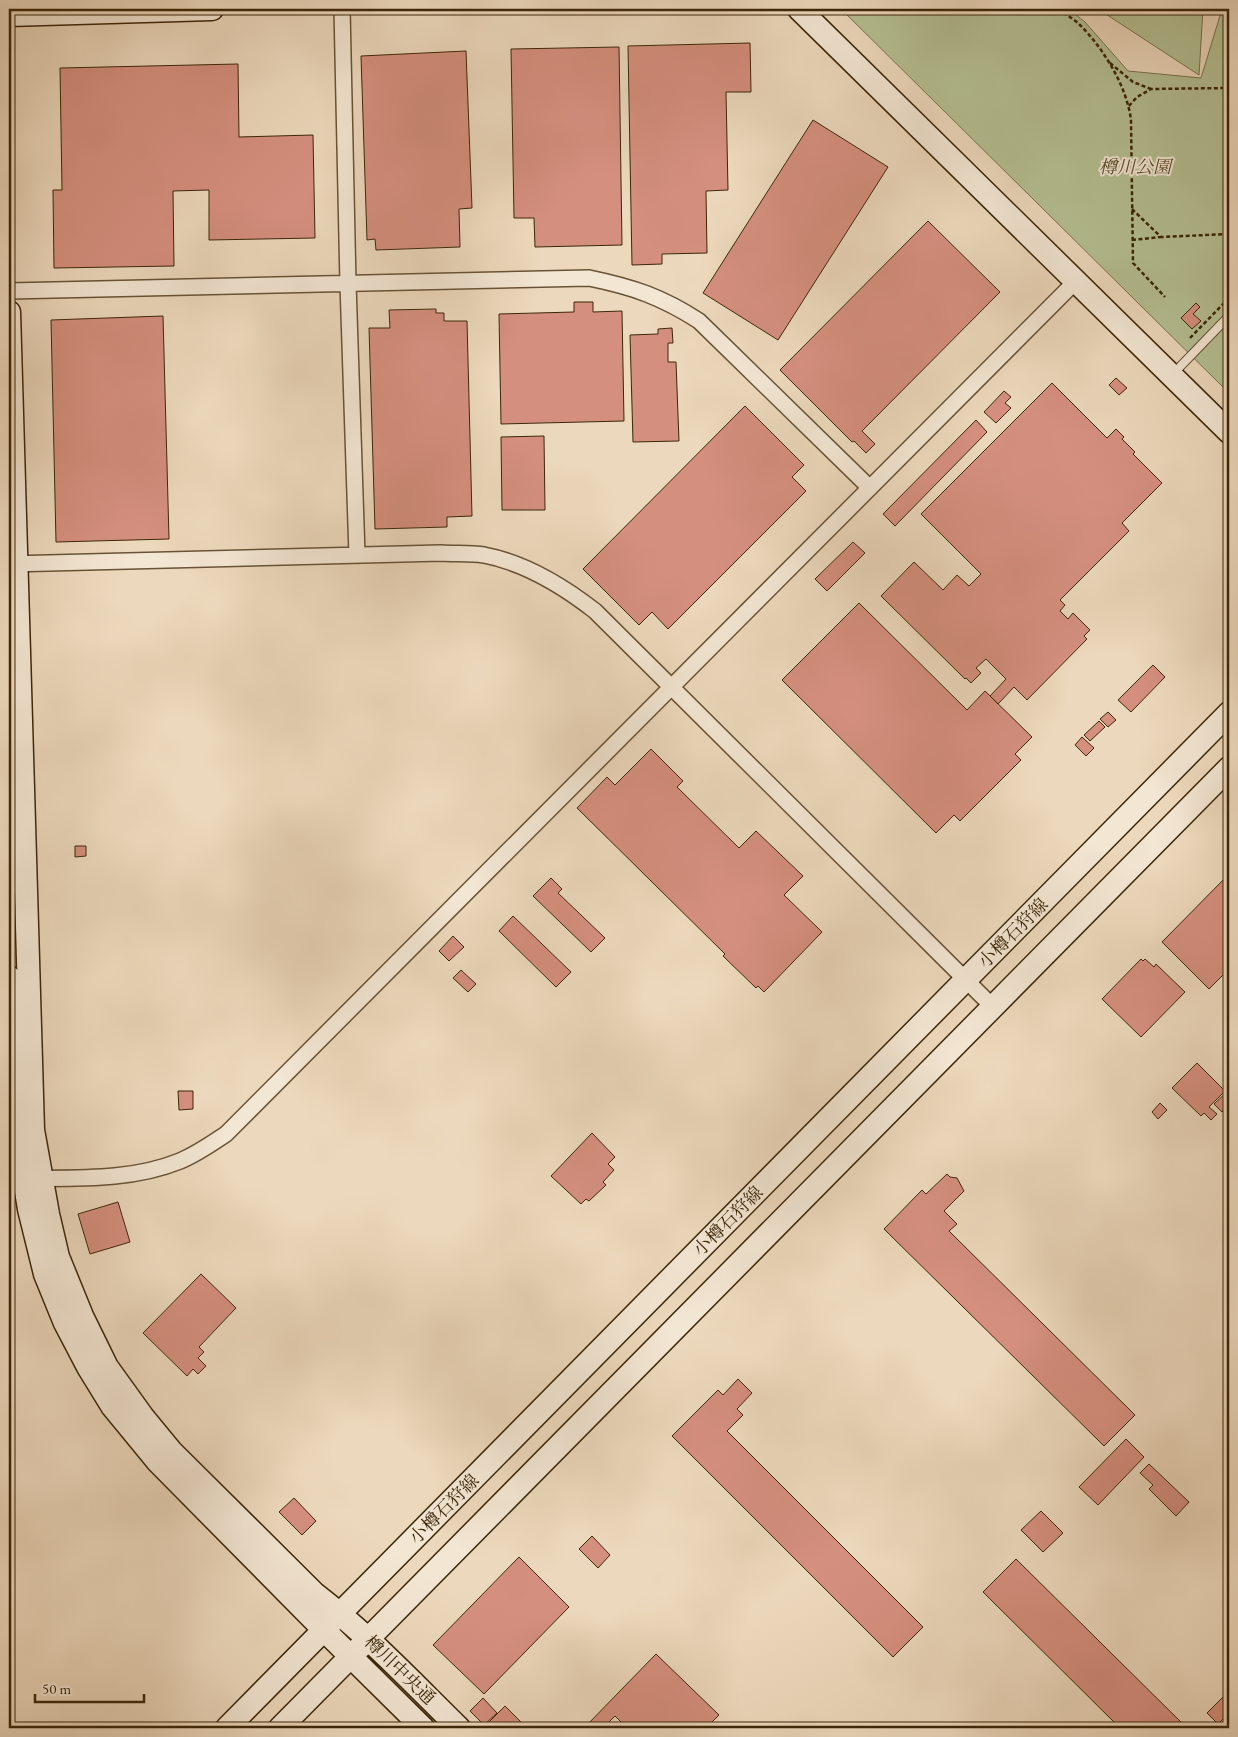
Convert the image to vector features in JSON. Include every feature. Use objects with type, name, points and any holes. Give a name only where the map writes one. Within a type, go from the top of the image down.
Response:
[{"type":"street","points":[[9,14],[212,9]]},
{"type":"street","points":[[342,9],[348,284],[357,555]]},
{"type":"street","points":[[799,9],[1229,432]]},
{"type":"street","points":[[9,291],[589,278],[625,285],[678,307],[699,321],[870,488]]},
{"type":"street","points":[[25,1178],[75,1179],[148,1171],[179,1162],[205,1149],[226,1134],[1076,281]]},
{"type":"street","points":[[9,312],[13,564],[33,1130],[25,1178]]},
{"type":"street","points":[[13,564],[441,553],[484,555],[538,574],[571,592],[595,612],[993,1008]]},
{"type":"street","name":"小樽石狩線","points":[[227,1728],[1229,714]]},
{"type":"street","points":[[280,1728],[1229,768]]},
{"type":"street","points":[[9,977],[15,1125],[25,1178]]},
{"type":"street","name":"樽川中央通","points":[[25,1178],[48,1214],[58,1256],[82,1316],[107,1366],[143,1417],[171,1451],[316,1594],[341,1613],[369,1639],[459,1728]]},
{"type":"street","name":"樽川中央通","points":[[25,1178],[29,1210],[45,1274],[65,1322],[88,1367],[112,1406],[158,1462],[423,1728]]},
{"type":"lane","points":[[1171,375],[1229,316]]},
{"type":"path","points":[[1058,9],[1079,24],[1109,62],[1133,82],[1151,89],[1229,88]]},
{"type":"path","points":[[1109,62],[1129,106],[1131,120],[1132,264],[1165,297]]},
{"type":"path","points":[[1129,106],[1137,96],[1151,89]]},
{"type":"path","points":[[1132,209],[1161,237]]},
{"type":"path","points":[[1132,240],[1229,234]]},
{"type":"path","points":[[1190,338],[1229,298]]},
{"type":"green space","name":"樽川公園","points":[[841,9],[1069,9],[1085,22],[1128,71],[1201,78],[1222,9],[1229,9],[1229,393]]},
{"type":"green space","points":[[1098,9],[1203,9],[1199,75]]},
{"type":"building","points":[[750,43],[751,92],[726,92],[728,190],[706,191],[707,253],[662,254],[662,264],[632,265],[628,46]]},
{"type":"building","points":[[619,47],[622,245],[535,247],[534,218],[514,218],[511,49]]},
{"type":"building","points":[[466,51],[472,208],[459,209],[460,247],[376,250],[375,239],[367,240],[361,56]]},
{"type":"building","points":[[238,64],[239,137],[313,135],[315,238],[209,240],[209,190],[173,191],[174,266],[54,268],[53,190],[62,190],[60,68]]},
{"type":"building","points":[[813,120],[888,167],[778,340],[703,293]]},
{"type":"building","points":[[928,221],[1000,292],[862,431],[875,444],[866,453],[854,441],[852,442],[780,370]]},
{"type":"building","points":[[574,302],[593,302],[593,312],[622,311],[624,421],[501,424],[499,314],[574,312]]},
{"type":"building","points":[[1196,303],[1200,307],[1193,314],[1201,321],[1192,329],[1181,318]]},
{"type":"building","points":[[436,309],[436,313],[444,313],[444,321],[467,321],[472,516],[447,517],[447,527],[375,529],[369,328],[390,328],[389,310]]},
{"type":"building","points":[[163,316],[169,539],[56,542],[51,320]]},
{"type":"building","points":[[672,328],[673,343],[668,343],[668,362],[676,362],[679,441],[633,442],[630,335],[658,334],[658,329]]},
{"type":"building","points":[[1116,378],[1127,388],[1119,395],[1109,385]]},
{"type":"building","points":[[1052,383],[1107,438],[1116,429],[1124,437],[1122,439],[1135,452],[1133,454],[1162,483],[1122,523],[1129,531],[1060,600],[1065,605],[1060,611],[1068,619],[1073,613],[1090,630],[1084,636],[1087,639],[1027,700],[1014,687],[998,704],[990,696],[1006,679],[986,659],[976,668],[981,673],[971,683],[881,596],[914,562],[943,590],[957,575],[969,586],[981,574],[921,514]]},
{"type":"building","points":[[1004,391],[1011,397],[1005,403],[1011,408],[996,423],[984,412]]},
{"type":"building","points":[[745,406],[804,465],[792,477],[806,491],[668,629],[652,612],[639,625],[583,569]]},
{"type":"building","points":[[976,420],[987,432],[895,526],[883,514]]},
{"type":"building","points":[[544,436],[545,510],[502,510],[501,437]]},
{"type":"building","points":[[853,542],[865,553],[827,591],[815,579]]},
{"type":"building","points":[[859,603],[967,710],[985,691],[1032,737],[1015,754],[1021,760],[960,821],[954,815],[936,833],[782,680]]},
{"type":"building","points":[[1153,665],[1165,677],[1131,712],[1118,700]]},
{"type":"building","points":[[1108,712],[1116,720],[1108,727],[1100,719]]},
{"type":"building","points":[[1099,721],[1105,727],[1090,741],[1084,735]]},
{"type":"building","points":[[1082,737],[1094,748],[1086,756],[1075,745]]},
{"type":"building","points":[[651,749],[683,781],[677,787],[739,848],[756,831],[803,876],[784,895],[822,932],[764,992],[758,986],[756,988],[723,956],[725,954],[577,808],[607,777],[615,785]]},
{"type":"building","points":[[75,846],[86,846],[86,856],[75,857]]},
{"type":"building","points":[[1229,874],[1229,969],[1209,989],[1162,942]]},
{"type":"building","points":[[551,878],[562,889],[558,893],[605,938],[591,952],[533,896]]},
{"type":"building","points":[[513,916],[571,972],[556,987],[499,931]]},
{"type":"building","points":[[453,936],[464,947],[449,961],[439,951]]},
{"type":"building","points":[[1141,959],[1143,961],[1145,959],[1154,967],[1156,964],[1185,992],[1141,1037],[1102,999]]},
{"type":"building","points":[[461,970],[476,984],[468,992],[453,978]]},
{"type":"building","points":[[1197,1063],[1225,1091],[1209,1107],[1217,1114],[1211,1120],[1204,1113],[1201,1116],[1172,1088]]},
{"type":"building","points":[[178,1091],[193,1091],[193,1109],[179,1110]]},
{"type":"building","points":[[1228,1091],[1229,1104],[1222,1112],[1214,1104]]},
{"type":"building","points":[[1160,1103],[1167,1110],[1158,1119],[1152,1112]]},
{"type":"building","points":[[592,1133],[615,1157],[608,1164],[614,1170],[603,1182],[606,1185],[589,1201],[586,1199],[581,1204],[551,1176]]},
{"type":"building","points":[[947,1174],[950,1177],[957,1178],[964,1191],[944,1211],[957,1224],[949,1231],[1135,1415],[1104,1446],[884,1229],[922,1190],[926,1194]]},
{"type":"building","points":[[118,1202],[130,1242],[90,1254],[78,1214]]},
{"type":"building","points":[[201,1274],[236,1308],[199,1347],[204,1352],[198,1358],[206,1366],[198,1374],[193,1369],[187,1376],[143,1333]]},
{"type":"building","points":[[738,1379],[752,1393],[737,1409],[743,1415],[727,1431],[923,1627],[893,1657],[672,1436],[718,1390],[723,1395]]},
{"type":"building","points":[[1126,1439],[1144,1457],[1098,1505],[1079,1487]]},
{"type":"building","points":[[1149,1464],[1189,1502],[1176,1516],[1149,1489],[1153,1485],[1140,1473]]},
{"type":"building","points":[[294,1498],[316,1521],[302,1535],[279,1512]]},
{"type":"building","points":[[1041,1511],[1063,1533],[1043,1552],[1021,1530]]},
{"type":"building","points":[[592,1536],[610,1555],[598,1568],[579,1549]]},
{"type":"building","points":[[519,1557],[569,1607],[484,1694],[433,1645]]},
{"type":"building","points":[[1016,1559],[1187,1728],[1120,1728],[983,1592]]},
{"type":"building","points":[[656,1654],[719,1715],[706,1728],[627,1728],[615,1716],[603,1728],[584,1728]]},
{"type":"building","points":[[1225,1695],[1229,1699],[1229,1713],[1218,1724],[1207,1713]]},
{"type":"building","points":[[483,1698],[497,1713],[484,1725],[470,1711]]},
{"type":"building","points":[[505,1706],[527,1728],[493,1728],[488,1723]]}]
